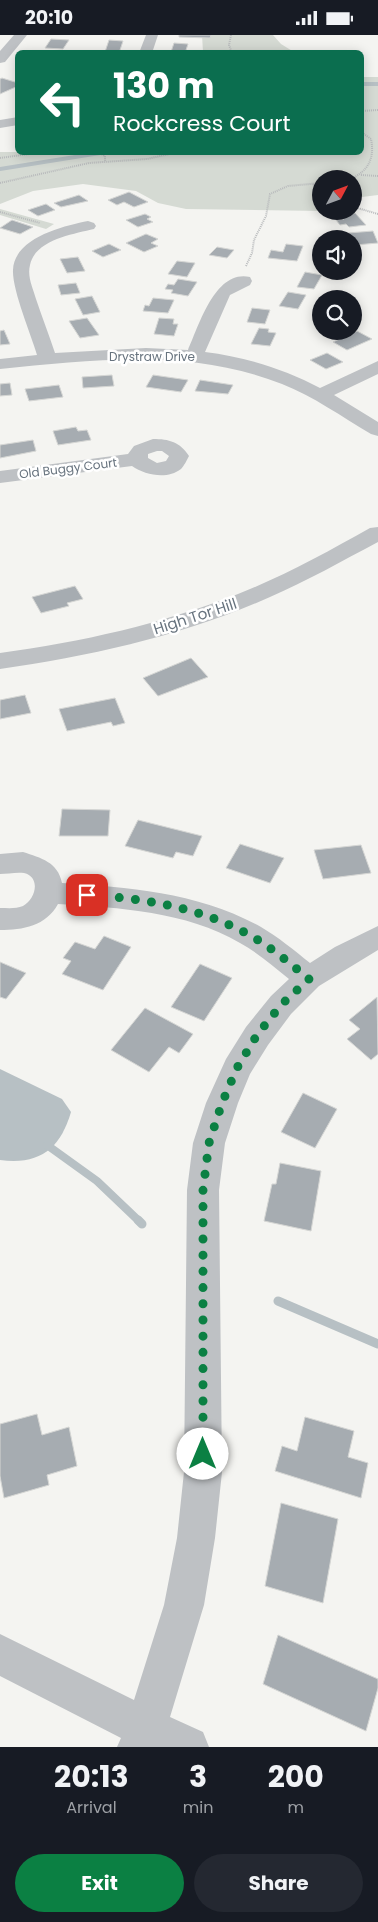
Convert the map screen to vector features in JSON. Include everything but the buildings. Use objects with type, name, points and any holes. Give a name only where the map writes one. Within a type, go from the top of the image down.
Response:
[{"type":"street","points":[[0,59],[21,35]]},
{"type":"street","points":[[146,50],[152,35]]},
{"type":"street","points":[[0,125],[15,122]]},
{"type":"street","points":[[48,360],[22,282],[21,271],[23,261],[30,252],[51,236],[88,226]]},
{"type":"street","points":[[195,355],[220,297],[224,291],[244,281]]},
{"type":"street","name":"Drystraw Drive","points":[[0,364],[126,355],[195,355],[242,364],[288,380],[319,395],[378,430]]},
{"type":"street","points":[[319,395],[378,367]]},
{"type":"street","name":"Old Buggy Court","points":[[0,477],[136,459]]},
{"type":"street","name":"High Tor Hill","points":[[0,661],[91,645],[146,632],[202,615],[247,599],[378,533]]},
{"type":"street","points":[[0,863],[24,862],[36,866],[44,872],[50,882],[50,893],[44,905],[34,913],[21,918],[0,919]]},
{"type":"street","points":[[50,893],[106,896],[178,907],[210,916],[240,930],[267,946],[309,979]]},
{"type":"street","points":[[142,1737],[184,1605],[196,1539],[203,1472],[203,1190],[209,1143],[222,1103],[237,1068],[257,1035],[281,1005],[309,979],[345,955],[378,937]]},
{"type":"street","points":[[0,1654],[142,1737],[188,1747]]},
{"type":"path","points":[[231,35],[229,45],[231,50]]},
{"type":"path","points":[[364,111],[378,110]]},
{"type":"path","points":[[362,173],[374,156],[371,139],[364,134]]},
{"type":"path","points":[[0,158],[22,155]]},
{"type":"path","points":[[103,155],[105,161]]},
{"type":"path","points":[[0,183],[105,161],[147,160],[166,155]]},
{"type":"path","points":[[362,175],[378,175]]},
{"type":"path","points":[[244,281],[245,268],[252,253],[254,240],[266,216],[267,200],[270,194],[276,189],[293,184],[312,184]]},
{"type":"path","points":[[362,209],[378,214]]},
{"type":"path","points":[[0,212],[50,226],[62,232]]},
{"type":"shaded area","points":[[202,35],[273,35],[281,44],[291,50],[203,50]]},
{"type":"shaded area","points":[[364,77],[378,77],[378,195],[362,197],[362,170],[312,170],[312,211],[186,209],[158,203],[136,191],[83,184],[33,191],[0,204],[0,152],[15,152],[15,155],[364,155]]},
{"type":"shaded area","points":[[0,209],[54,224],[46,229],[0,215]]},
{"type":"shaded area","points":[[0,1069],[62,1099],[71,1112],[61,1136],[46,1152],[37,1157],[14,1161],[0,1160]]},
{"type":"waterway","points":[[364,84],[378,84]]},
{"type":"waterway","points":[[0,169],[88,155]]},
{"type":"waterway","points":[[47,1145],[97,1181],[140,1222]]},
{"type":"waterway","points":[[278,1301],[378,1344]]},
{"type":"route","points":[[87,895],[178,907],[210,916],[240,930],[267,946],[309,979],[281,1005],[257,1035],[237,1068],[222,1103],[209,1143],[203,1190],[203,1454]]}]
